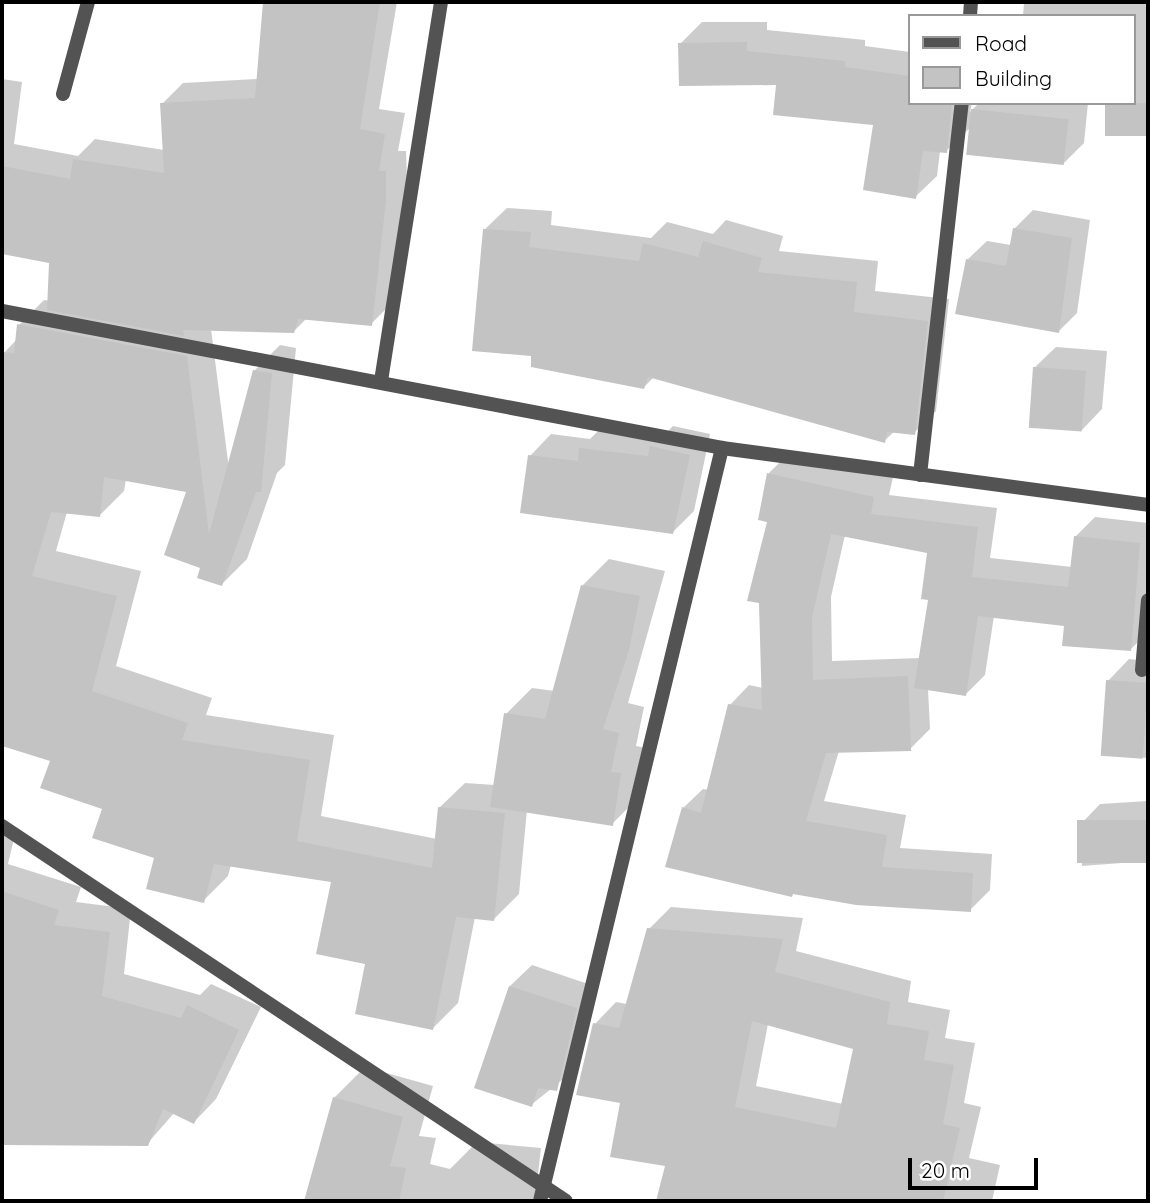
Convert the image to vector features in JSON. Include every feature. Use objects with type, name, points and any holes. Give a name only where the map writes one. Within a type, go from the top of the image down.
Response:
[{"type":"street","points":[[63,94],[88,2]]},
{"type":"street","points":[[381,381],[441,2]]},
{"type":"street","points":[[920,475],[962,105]]},
{"type":"street","points":[[2,311],[722,448],[1148,505]]},
{"type":"street","points":[[543,1195],[722,448]]},
{"type":"street","points":[[1142,670],[1148,600]]},
{"type":"street","points":[[2,825],[543,1195],[566,1201]]},
{"type":"building","points":[[263,2],[380,2],[360,129],[385,134],[379,171],[386,171],[386,200],[372,326],[298,319],[294,333],[183,330],[184,336],[47,310],[49,263],[2,254],[2,166],[70,179],[73,159],[164,173],[160,103],[255,98]]},
{"type":"building","points":[[747,42],[747,51],[845,61],[845,67],[908,76],[908,105],[952,105],[947,153],[923,151],[916,199],[863,190],[873,125],[773,115],[776,85],[679,86],[678,43]]},
{"type":"building","points":[[1146,103],[1146,136],[1105,136],[1105,105]]},
{"type":"building","points":[[971,109],[1068,119],[1064,165],[966,155]]},
{"type":"building","points":[[1013,228],[1072,238],[1059,333],[955,314],[966,259],[1006,266]]},
{"type":"building","points":[[483,229],[531,232],[529,247],[639,261],[643,243],[698,257],[703,241],[762,258],[758,272],[857,282],[854,312],[928,321],[915,435],[887,432],[885,443],[648,377],[644,389],[531,367],[531,356],[472,351]]},
{"type":"building","points":[[17,324],[187,356],[209,534],[253,370],[272,373],[261,492],[256,492],[222,586],[197,578],[200,568],[164,555],[186,492],[104,477],[100,517],[51,512],[32,576],[117,596],[92,691],[188,723],[182,740],[310,760],[297,841],[432,868],[438,807],[505,813],[494,921],[456,917],[433,1030],[355,1014],[365,964],[316,954],[331,882],[214,864],[204,903],[146,889],[154,858],[92,838],[102,809],[40,788],[50,761],[2,746],[2,352],[14,353]]},
{"type":"building","points":[[1033,367],[1086,371],[1082,432],[1029,428]]},
{"type":"building","points":[[650,446],[690,455],[673,534],[520,513],[528,455],[578,461],[579,448],[648,456]]},
{"type":"building","points":[[767,473],[874,497],[871,514],[978,527],[972,577],[1068,587],[1074,536],[1140,543],[1131,651],[1062,646],[1064,626],[978,616],[966,696],[914,688],[928,600],[921,599],[927,553],[831,534],[812,618],[813,680],[908,676],[911,751],[826,753],[806,821],[887,835],[882,867],[973,873],[971,912],[856,905],[793,894],[792,897],[665,867],[682,807],[701,813],[728,704],[762,710],[759,603],[747,601],[767,522],[758,520]]},
{"type":"building","points":[[581,585],[640,596],[629,650],[603,729],[619,733],[611,772],[621,773],[613,826],[490,807],[504,713],[545,719]]},
{"type":"building","points":[[1106,680],[1148,683],[1143,759],[1101,756]]},
{"type":"building","points":[[1077,820],[1148,820],[1148,863],[1077,863]]},
{"type":"building","points":[[2,891],[59,910],[54,925],[110,932],[102,996],[181,1018],[187,1005],[239,1030],[194,1124],[163,1109],[148,1146],[2,1145]]},
{"type":"building","points":[[647,928],[783,939],[775,972],[890,1002],[887,1024],[929,1031],[924,1060],[954,1065],[943,1124],[960,1128],[943,1201],[656,1201],[665,1166],[610,1157],[620,1103],[576,1095],[593,1023],[619,1028]],"holes":[[[752,1021],[853,1049],[836,1128],[735,1107]]]},
{"type":"building","points":[[509,986],[577,1008],[557,1091],[538,1088],[532,1107],[474,1088]]},
{"type":"building","points":[[333,1097],[403,1117],[390,1166],[406,1168],[399,1201],[304,1201]]}]
